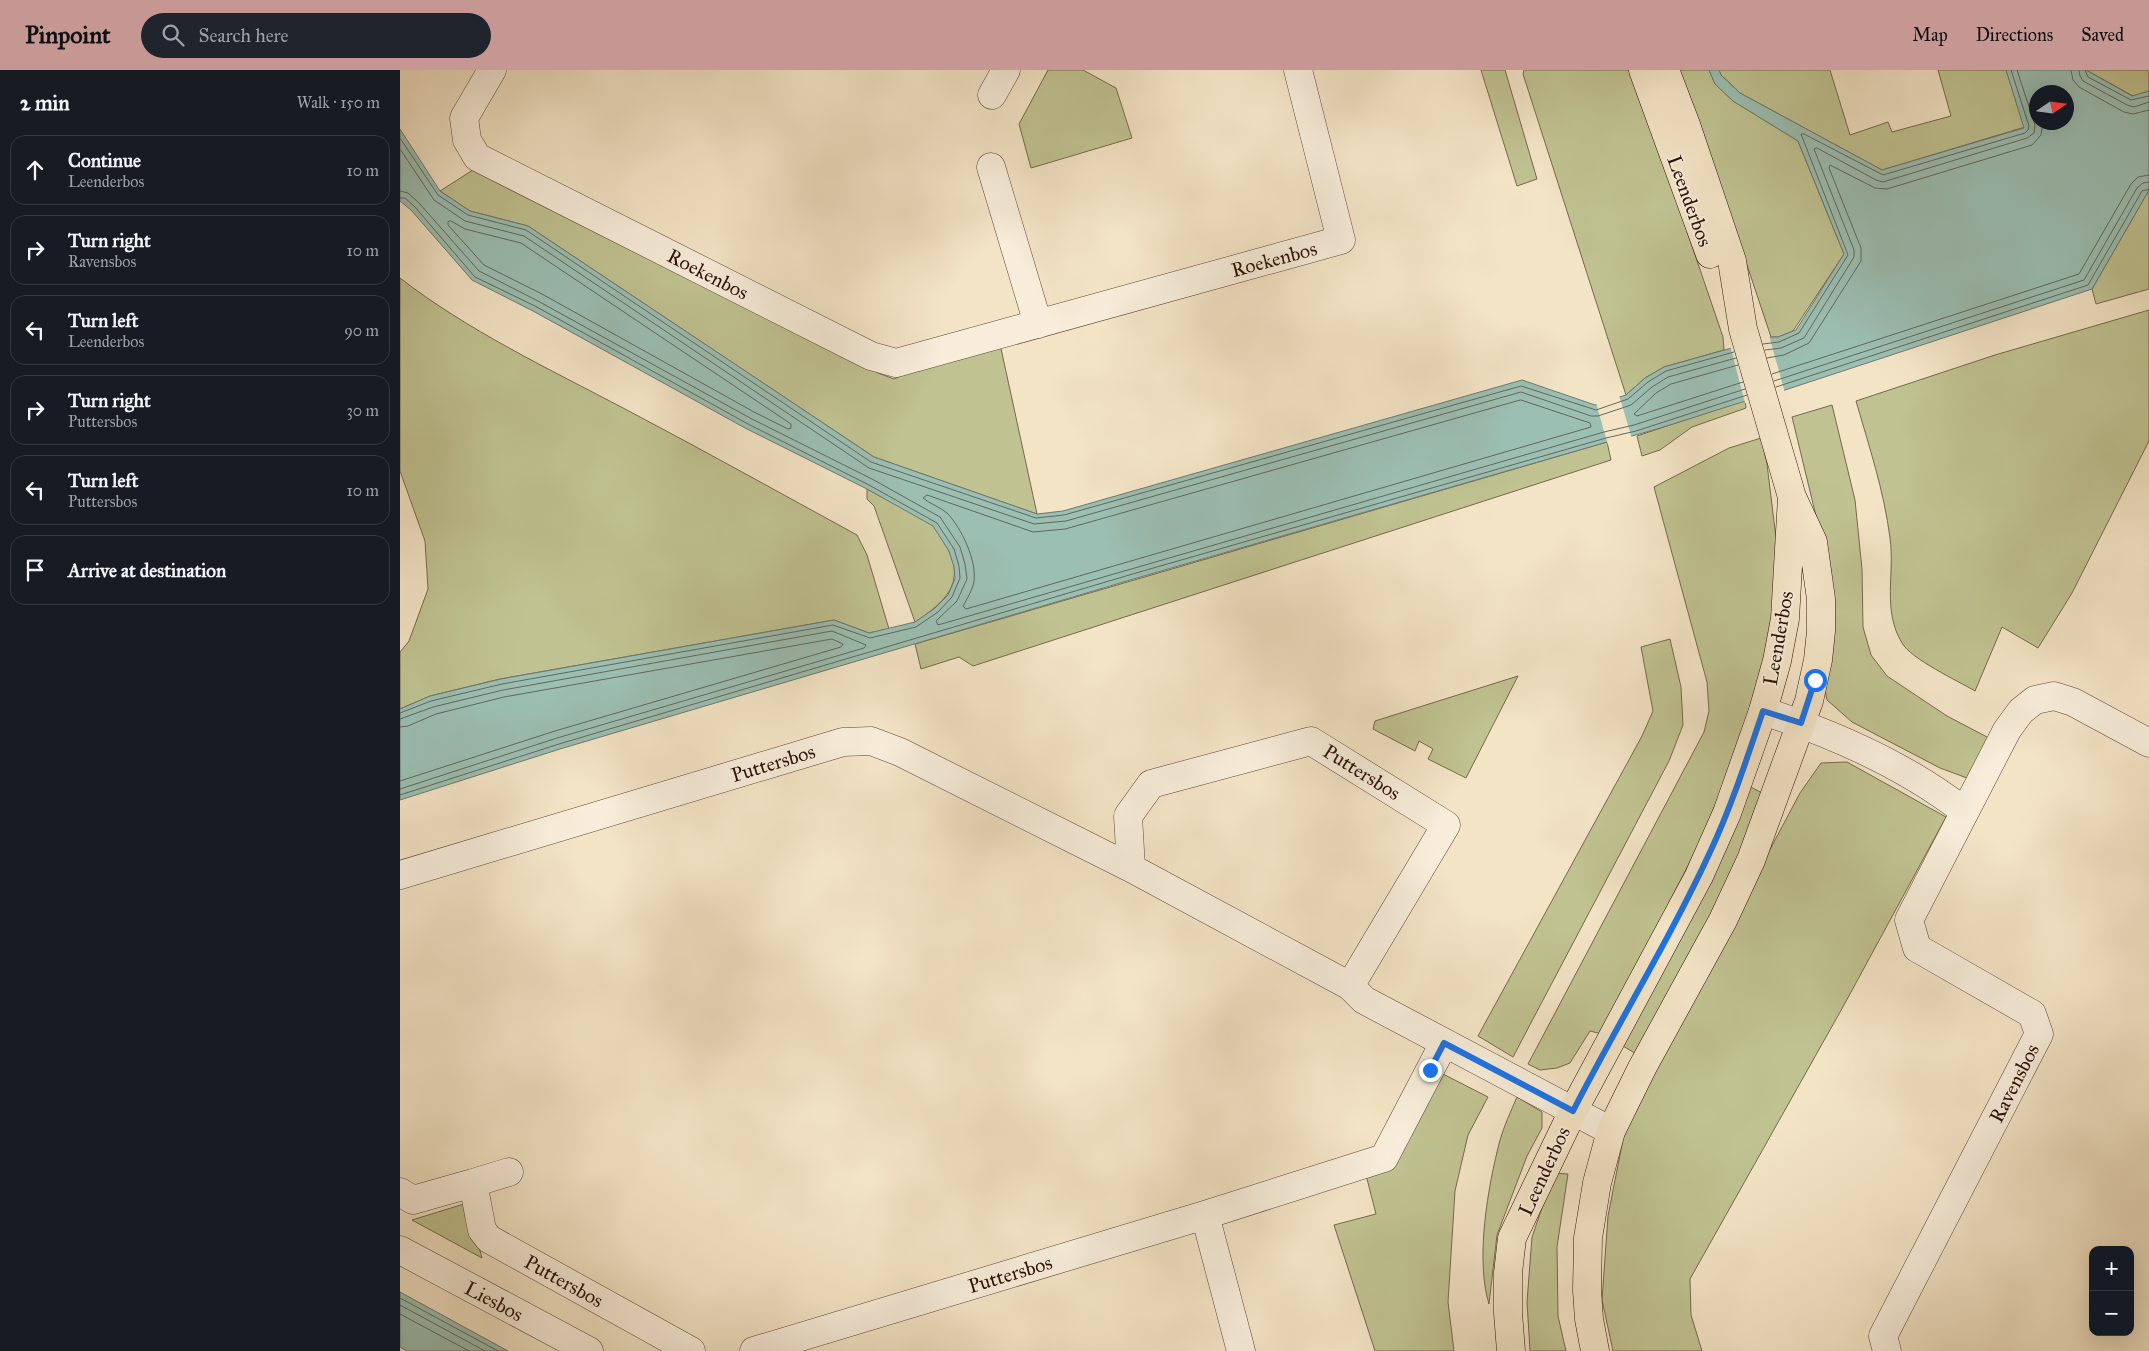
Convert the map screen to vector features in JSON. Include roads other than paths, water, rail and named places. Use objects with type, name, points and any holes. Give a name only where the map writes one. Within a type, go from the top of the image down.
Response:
[{"type":"main road","name":"Leenderbos","points":[[1643,70],[1714,265],[1744,329]]},
{"type":"main road","name":"Leenderbos","points":[[1595,1351],[1589,1319],[1587,1290],[1588,1238],[1597,1183],[1611,1131],[1642,1068],[1738,890],[1763,831],[1815,680],[1822,598],[1813,542],[1792,497],[1744,329],[1732,261],[1686,125],[1665,70]]},
{"type":"main road","name":"Leenderbos","points":[[1511,1351],[1508,1313],[1508,1274],[1512,1238],[1573,1111],[1608,1043],[1680,913],[1709,855],[1730,805],[1763,711],[1777,661],[1785,619],[1792,497]]},
{"type":"street","name":"Roekenbos","points":[[492,70],[464,118],[467,140],[477,157],[871,356],[896,363],[1341,240],[1298,70]]},
{"type":"street","points":[[992,96],[1006,70]]},
{"type":"street","points":[[991,167],[1038,324]]},
{"type":"street","name":"Ravensbos","points":[[1887,1351],[1883,1336],[2039,1034],[2032,1014],[1917,948],[1909,920],[2007,730],[2021,711],[2034,700],[2054,696],[2072,702],[2149,743]]},
{"type":"street","points":[[1763,711],[1827,733],[1936,789],[1964,811]]},
{"type":"street","name":"Puttersbos","points":[[400,875],[843,742],[870,741],[900,752],[1131,868],[1350,986],[1364,1000],[1611,1131]]},
{"type":"street","name":"Puttersbos","points":[[1131,868],[1128,816],[1151,784],[1311,741],[1446,824],[1350,986]]},
{"type":"street","name":"Puttersbos","points":[[754,1351],[818,1342],[1384,1158],[1444,1043]]},
{"type":"street","points":[[400,1192],[413,1200],[510,1172]]},
{"type":"street","name":"Puttersbos","points":[[473,1183],[482,1230],[489,1239],[691,1351]]},
{"type":"street","points":[[1204,1215],[1240,1351]]},
{"type":"street","name":"Liesbos","points":[[400,1250],[589,1351]]},
{"type":"water","points":[[1709,70],[1719,70],[1721,75],[1740,93],[1882,170],[2024,128],[2006,70],[2086,70],[2132,96],[2149,91],[2149,190],[2092,289],[1785,390],[1629,437],[1137,578],[560,749],[400,800],[400,709],[430,696],[501,679],[834,620],[869,633],[915,622],[934,609],[948,595],[955,579],[954,567],[949,551],[933,526],[867,489],[745,428],[533,311],[472,280],[411,210],[400,201],[400,129],[440,191],[470,211],[528,226],[874,457],[1037,514],[1063,511],[1522,380],[1595,405],[1626,395],[1645,378],[1664,367],[1771,337],[1778,337],[1796,330],[1844,254],[1798,141],[1733,101],[1715,84]]},
{"type":"water","points":[[400,1292],[508,1351],[407,1351],[400,1347]]}]
